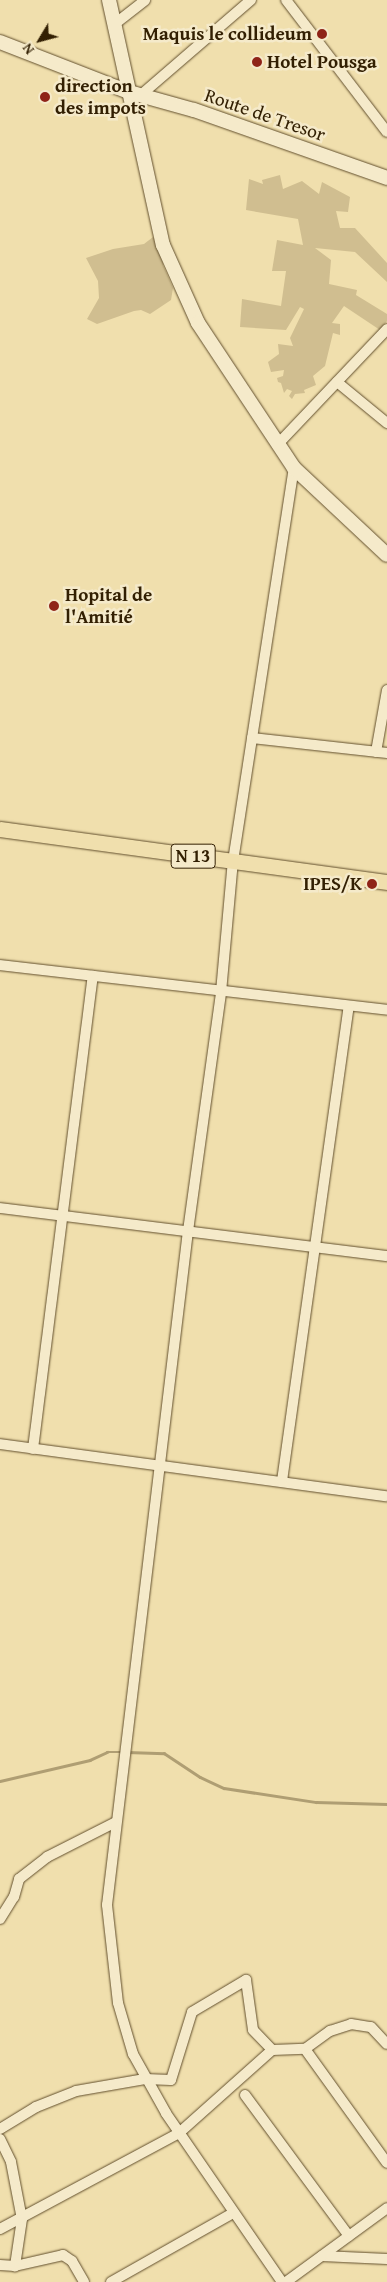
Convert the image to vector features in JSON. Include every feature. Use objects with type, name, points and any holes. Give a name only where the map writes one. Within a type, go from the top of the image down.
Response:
[{"type":"main road","name":"N 13","points":[[0,829],[387,882]]},
{"type":"street","points":[[110,0],[135,93],[164,246],[198,323],[294,468],[387,555]]},
{"type":"street","points":[[116,23],[145,0]]},
{"type":"street","points":[[135,93],[251,0]]},
{"type":"street","points":[[286,0],[387,132]]},
{"type":"street","name":"Route de Tresor","points":[[0,42],[135,93],[387,179]]},
{"type":"street","points":[[277,445],[387,329]]},
{"type":"street","points":[[337,382],[387,423]]},
{"type":"street","points":[[282,2282],[233,2213],[145,2079],[125,2030],[112,1966],[107,1905],[159,1463],[188,1231],[221,992],[233,861],[294,468]]},
{"type":"street","points":[[376,752],[387,690]]},
{"type":"street","points":[[252,738],[387,753]]},
{"type":"street","points":[[0,965],[387,1010]]},
{"type":"street","points":[[33,1448],[93,976]]},
{"type":"street","points":[[282,1481],[313,1247],[349,1007]]},
{"type":"street","points":[[0,1208],[387,1256]]},
{"type":"street","points":[[0,1444],[159,1463],[387,1496]]},
{"type":"street","points":[[0,1920],[14,1897],[19,1879],[47,1857],[116,1822]]},
{"type":"street","points":[[0,2129],[36,2107],[76,2091],[145,2079],[171,2080],[192,2012],[246,1980],[253,2030],[272,2050]]},
{"type":"street","points":[[0,2229],[180,2134],[272,2050],[305,2049],[330,2031],[351,2024],[371,2027],[387,2044]]},
{"type":"street","points":[[305,2049],[387,2163]]},
{"type":"street","points":[[245,2095],[349,2236]]},
{"type":"street","points":[[0,2139],[11,2162],[22,2219],[15,2266]]},
{"type":"street","points":[[286,2282],[387,2208]]},
{"type":"street","points":[[111,2282],[233,2213]]},
{"type":"street","points":[[0,2265],[15,2266],[63,2255],[72,2261],[84,2282]]},
{"type":"street","points":[[322,2256],[387,2259]]},
{"type":"shaded area","points":[[280,175],[283,189],[302,181],[319,194],[322,182],[350,197],[348,212],[336,211],[340,228],[355,228],[387,263],[387,282],[355,252],[315,248],[331,260],[329,284],[357,290],[356,295],[387,314],[387,321],[380,330],[344,306],[332,323],[340,324],[340,335],[333,333],[325,366],[313,376],[316,385],[304,390],[305,393],[295,394],[292,399],[289,396],[292,391],[287,389],[284,393],[281,383],[278,382],[277,378],[283,376],[284,370],[271,372],[268,362],[279,354],[278,344],[293,346],[290,338],[304,309],[300,307],[286,330],[240,327],[242,299],[281,306],[286,271],[272,271],[277,240],[303,245],[298,219],[246,210],[249,179],[263,184],[262,180]]},
{"type":"shaded area","points":[[153,237],[165,249],[163,265],[173,288],[171,300],[150,314],[141,310],[134,311],[97,324],[87,319],[99,298],[98,281],[86,258],[113,249],[144,244]]},
{"type":"waterway","points":[[0,1781],[90,1760],[107,1752],[122,1752]]},
{"type":"waterway","points":[[127,1752],[164,1753],[200,1777],[224,1788],[316,1802],[387,1804]]},
{"type":"place","name":"Maquis le collideum","points":[[322,34]]},
{"type":"place","name":"Hotel Pousga","points":[[257,62]]},
{"type":"place","name":"direction des impots","points":[[45,97]]},
{"type":"place","name":"Hopital de l'Amitié","points":[[54,606]]},
{"type":"place","name":"IPES/K","points":[[372,884]]}]
